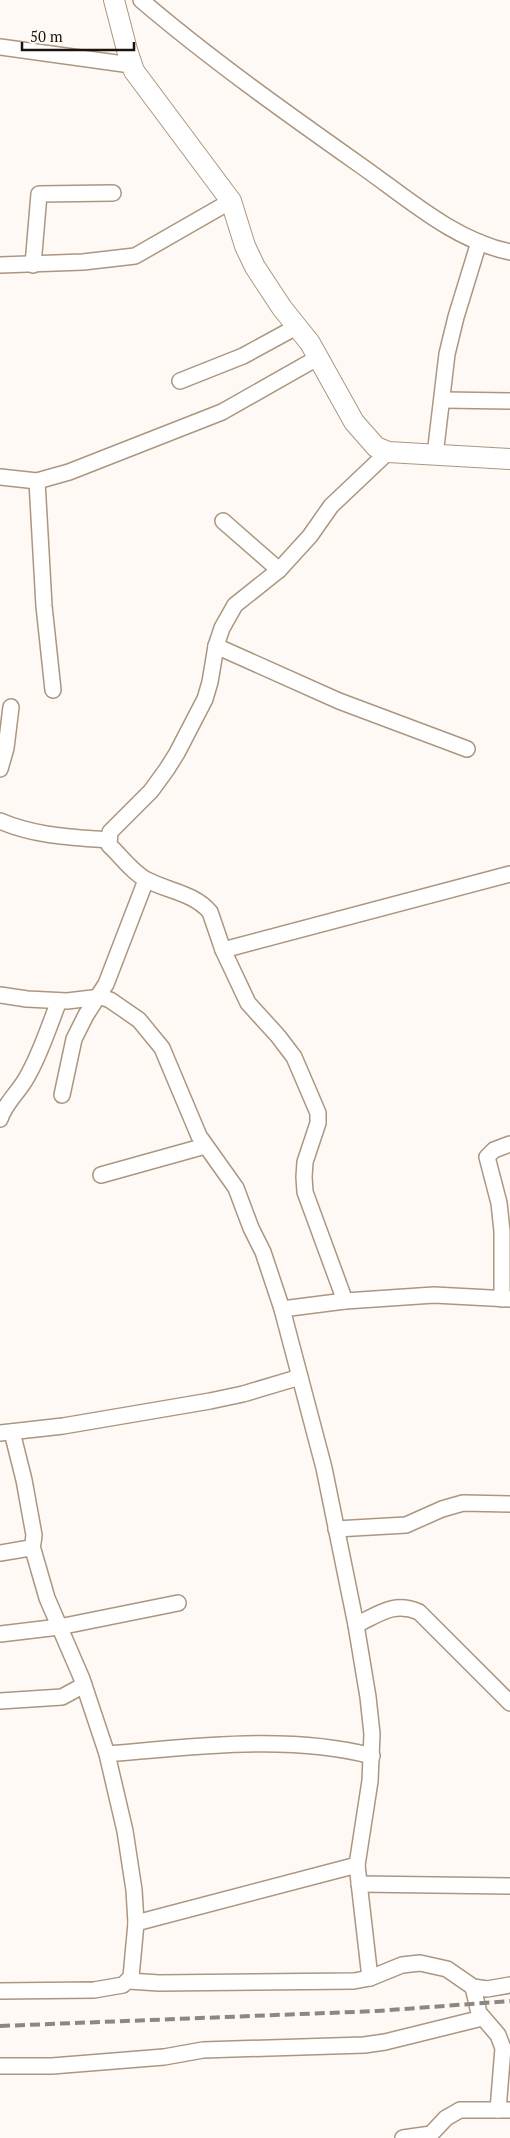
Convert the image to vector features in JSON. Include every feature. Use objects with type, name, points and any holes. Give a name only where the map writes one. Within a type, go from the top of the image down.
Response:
[{"type":"street","points":[[114,0],[131,65],[231,201],[245,246],[255,267],[282,308],[298,326],[354,422],[376,447],[388,452],[510,459]]},
{"type":"street","points":[[141,0],[276,105],[430,215],[467,237],[510,252]]},
{"type":"street","points":[[0,47],[131,65]]},
{"type":"street","points":[[33,265],[39,194],[113,193]]},
{"type":"street","points":[[0,265],[83,262],[135,256],[231,201]]},
{"type":"street","points":[[435,455],[448,354],[456,317],[479,242]]},
{"type":"street","points":[[180,381],[243,356],[298,326]]},
{"type":"street","points":[[0,477],[37,481],[97,462],[222,412],[318,358]]},
{"type":"street","points":[[443,400],[510,401]]},
{"type":"street","points":[[345,1301],[305,1192],[305,1162],[318,1123],[318,1113],[294,1057],[248,1003],[223,950],[210,912],[194,899],[146,880],[109,845],[108,840],[110,832],[151,791],[168,769],[177,753],[205,699],[216,646],[222,628],[235,605],[279,570],[310,536],[331,506],[388,452]]},
{"type":"street","points":[[37,481],[43,596],[54,690]]},
{"type":"street","points":[[223,521],[279,570]]},
{"type":"street","points":[[216,646],[339,701],[467,749]]},
{"type":"street","points":[[0,770],[6,748],[11,707]]},
{"type":"street","points":[[0,820],[20,830],[39,834],[108,840]]},
{"type":"street","points":[[223,950],[510,874]]},
{"type":"street","points":[[62,1094],[74,1039],[106,984],[146,880]]},
{"type":"street","points":[[0,995],[59,1001],[76,1001],[97,997],[110,1000],[139,1020],[154,1036],[168,1061],[199,1136],[236,1188],[251,1228],[263,1252],[282,1309],[324,1468],[356,1625],[372,1734],[370,1781],[357,1865],[370,1978]]},
{"type":"street","points":[[0,1119],[6,1106],[24,1083],[31,1070],[59,1001]]},
{"type":"street","points":[[282,1309],[345,1301],[434,1295],[506,1299],[499,1203],[487,1157],[494,1150],[510,1144]]},
{"type":"street","points":[[101,1175],[205,1146]]},
{"type":"street","points":[[129,1981],[136,1923],[134,1890],[124,1831],[107,1754],[84,1685],[47,1598],[32,1546],[34,1531],[24,1480],[6,1432],[63,1426],[210,1401],[300,1378]]},
{"type":"street","points":[[336,1529],[406,1525],[442,1509],[463,1503],[510,1504]]},
{"type":"street","points":[[0,1554],[32,1546]]},
{"type":"street","points":[[0,1634],[59,1627],[178,1603]]},
{"type":"street","points":[[356,1625],[396,1608],[407,1607],[419,1612],[510,1703]]},
{"type":"street","points":[[0,1701],[62,1697],[84,1685]]},
{"type":"street","points":[[107,1754],[216,1746],[299,1745],[350,1750],[372,1756]]},
{"type":"street","points":[[136,1923],[357,1865]]},
{"type":"street","points":[[358,1884],[510,1886]]},
{"type":"street","points":[[0,1991],[94,1990],[114,1988],[129,1981],[159,1983],[320,1983],[370,1978],[402,1965],[420,1963],[447,1969],[473,1987],[487,1989],[510,1985]]},
{"type":"street","points":[[403,2138],[436,2136],[446,2118],[460,2110],[504,2110],[507,2060],[500,2039],[478,2013],[473,1987]]},
{"type":"street","points":[[0,2066],[52,2066],[164,2057],[203,2050],[364,2045],[385,2042],[482,2018]]},
{"type":"railway","points":[[0,2026],[377,2011],[510,2001]]}]
